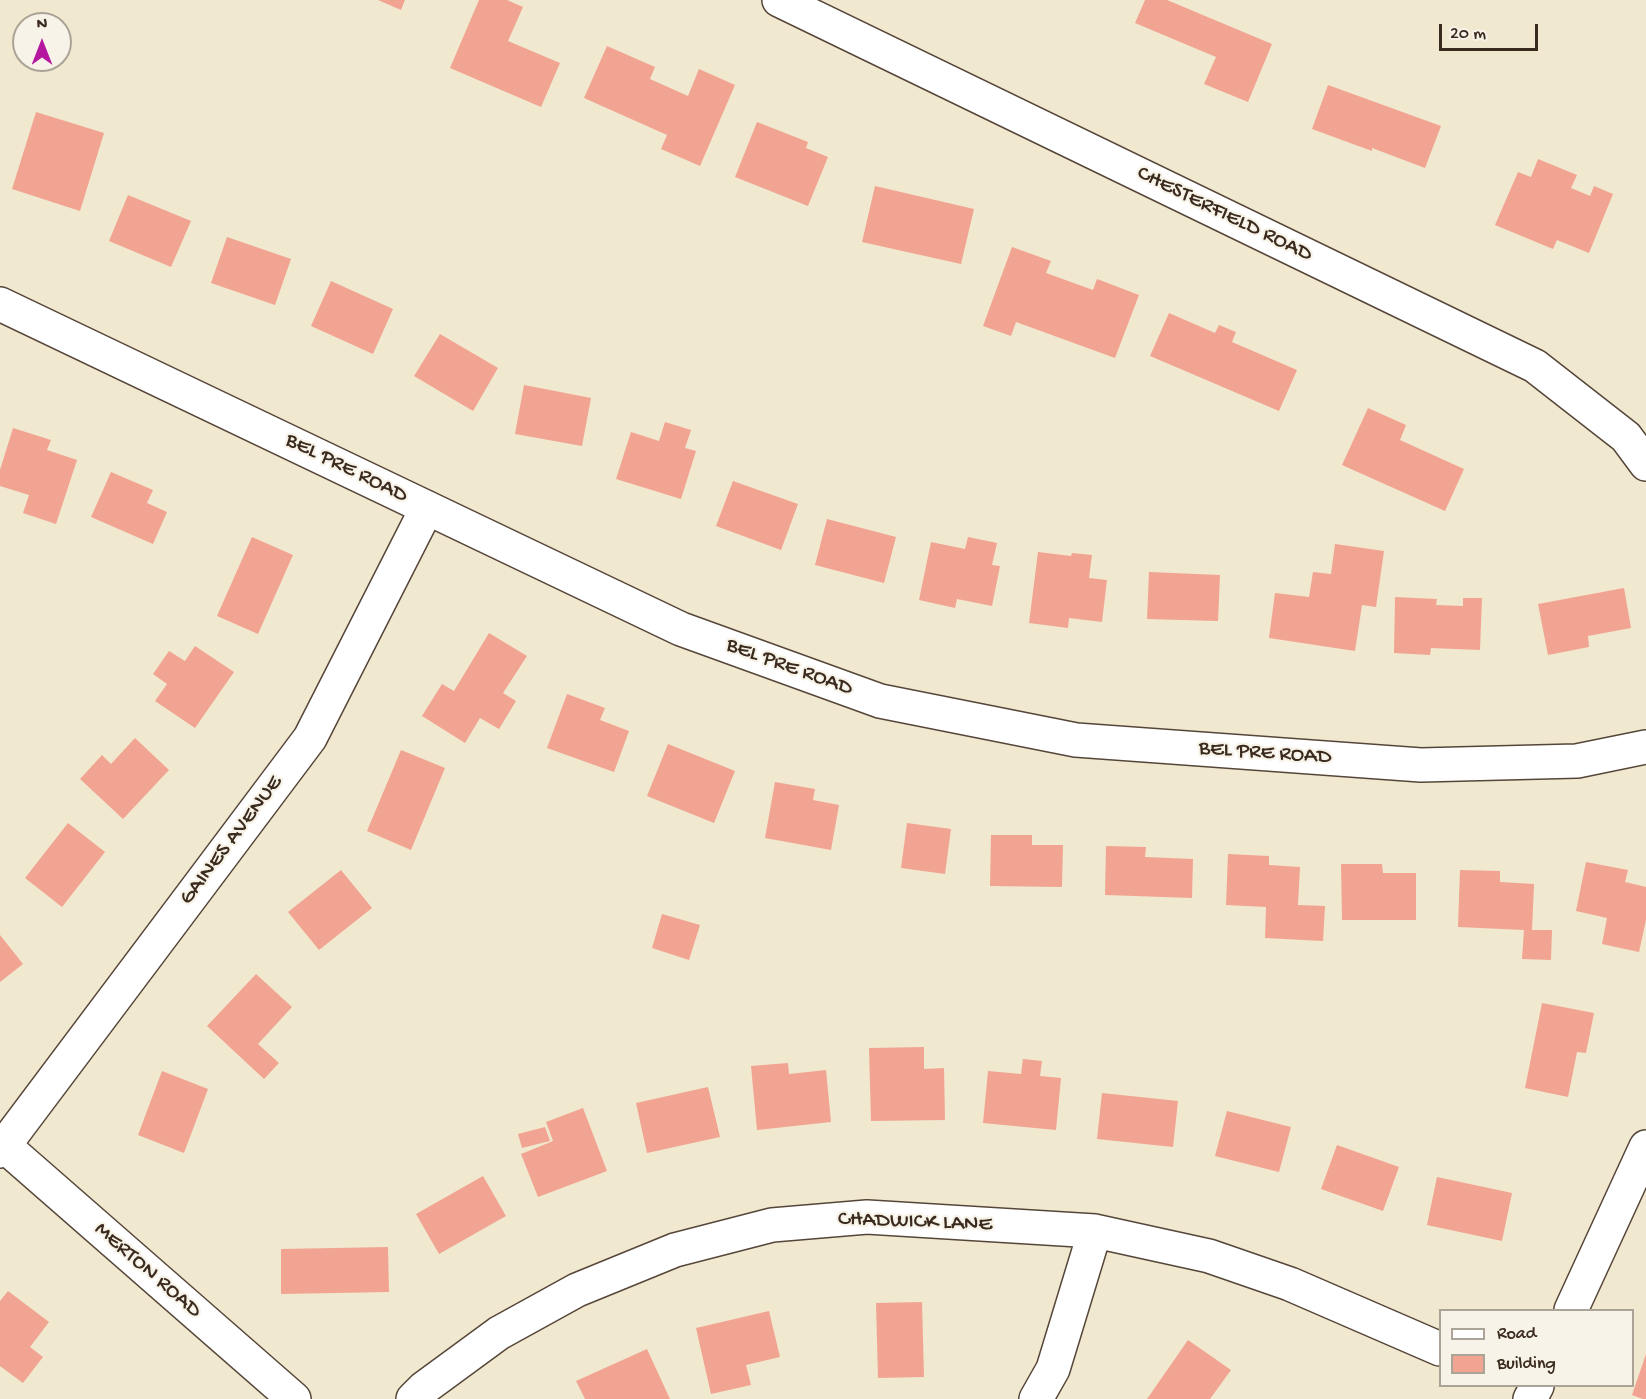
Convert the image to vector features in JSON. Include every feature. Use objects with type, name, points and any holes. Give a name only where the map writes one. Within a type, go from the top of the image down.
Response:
[{"type":"street","name":"CHESTERFIELD ROAD","points":[[779,0],[1535,366],[1626,437],[1646,464]]},
{"type":"street","name":"BEL PRE ROAD","points":[[0,304],[692,633],[880,700],[1076,740],[1421,765],[1577,761],[1646,747]]},
{"type":"street","name":"GAINES AVENUE","points":[[1,1146],[310,738],[427,508]]},
{"type":"street","name":"MERTON ROAD","points":[[1,1146],[294,1399]]},
{"type":"street","points":[[1572,1309],[1646,1146]]},
{"type":"street","name":"CHADWICK LANE","points":[[412,1399],[499,1333],[577,1290],[675,1250],[772,1225],[867,1217],[1095,1232],[1209,1256],[1290,1284],[1439,1349]]},
{"type":"street","points":[[1036,1399],[1053,1369],[1095,1232]]},
{"type":"building","points":[[378,0],[405,0],[401,10]]},
{"type":"building","points":[[479,0],[507,0],[523,7],[508,41],[560,63],[541,107],[450,68]]},
{"type":"building","points":[[1145,0],[1167,0],[1272,44],[1248,102],[1204,84],[1216,57],[1135,23]]},
{"type":"building","points":[[607,46],[655,67],[650,79],[688,96],[699,69],[735,85],[700,166],[661,149],[667,135],[584,98]]},
{"type":"building","points":[[1328,85],[1441,126],[1425,168],[1312,129]]},
{"type":"building","points":[[36,112],[104,133],[80,211],[12,189]]},
{"type":"building","points":[[757,122],[808,142],[806,148],[828,157],[808,206],[735,177]]},
{"type":"building","points":[[1538,159],[1577,175],[1571,188],[1590,196],[1594,186],[1613,194],[1589,253],[1557,240],[1553,249],[1495,225],[1518,172],[1531,177]]},
{"type":"building","points":[[875,186],[974,209],[961,264],[862,242]]},
{"type":"building","points":[[128,195],[191,221],[171,267],[109,241]]},
{"type":"building","points":[[227,237],[291,259],[275,305],[211,283]]},
{"type":"building","points":[[1012,247],[1051,261],[1046,273],[1093,290],[1097,279],[1139,295],[1115,358],[1016,322],[1011,336],[983,326]]},
{"type":"building","points":[[331,281],[393,309],[373,354],[311,326]]},
{"type":"building","points":[[1169,313],[1215,333],[1219,325],[1236,332],[1232,342],[1297,370],[1279,411],[1150,356]]},
{"type":"building","points":[[440,334],[498,368],[473,411],[414,376]]},
{"type":"building","points":[[524,385],[591,398],[582,446],[515,434]]},
{"type":"building","points":[[1368,408],[1406,425],[1400,440],[1464,469],[1445,511],[1342,465]]},
{"type":"building","points":[[665,422],[691,430],[685,448],[696,451],[681,499],[616,479],[631,432],[659,441]]},
{"type":"building","points":[[13,428],[51,440],[47,450],[77,460],[56,524],[23,513],[29,495],[0,486],[0,470]]},
{"type":"building","points":[[111,472],[153,490],[147,503],[167,512],[153,544],[91,517]]},
{"type":"building","points":[[733,481],[798,504],[781,550],[716,526]]},
{"type":"building","points":[[827,519],[896,537],[884,583],[815,565]]},
{"type":"building","points":[[252,537],[293,555],[258,634],[217,616]]},
{"type":"building","points":[[968,537],[997,543],[992,565],[1000,566],[992,606],[957,599],[955,608],[919,600],[931,542],[965,549]]},
{"type":"building","points":[[1335,544],[1384,551],[1376,607],[1362,605],[1355,651],[1269,638],[1275,593],[1309,597],[1313,572],[1331,574]]},
{"type":"building","points":[[1038,552],[1071,556],[1072,553],[1092,555],[1089,578],[1107,580],[1102,622],[1069,618],[1068,628],[1029,623]]},
{"type":"building","points":[[1149,572],[1220,575],[1218,621],[1147,619]]},
{"type":"building","points":[[1624,588],[1631,628],[1588,636],[1589,647],[1548,655],[1538,604]]},
{"type":"building","points":[[1395,597],[1437,599],[1436,605],[1463,606],[1463,598],[1482,598],[1480,650],[1431,648],[1430,655],[1394,653]]},
{"type":"building","points":[[489,633],[527,656],[503,693],[516,701],[499,729],[480,718],[465,743],[422,716],[442,684],[454,691]]},
{"type":"building","points":[[195,646],[234,672],[195,728],[155,701],[167,684],[153,674],[169,651],[185,661]]},
{"type":"building","points":[[567,694],[605,708],[600,720],[629,731],[614,772],[547,748]]},
{"type":"building","points":[[135,738],[169,770],[123,819],[80,779],[102,755],[111,764]]},
{"type":"building","points":[[668,744],[735,771],[714,823],[647,796]]},
{"type":"building","points":[[401,750],[445,768],[411,850],[367,831]]},
{"type":"building","points":[[775,782],[815,789],[813,800],[839,805],[831,850],[765,838]]},
{"type":"building","points":[[68,823],[105,852],[62,907],[25,878]]},
{"type":"building","points":[[907,823],[951,829],[945,874],[901,868]]},
{"type":"building","points":[[991,835],[1032,835],[1032,845],[1063,845],[1062,887],[990,886]]},
{"type":"building","points":[[1106,846],[1146,847],[1145,857],[1193,859],[1192,898],[1105,895]]},
{"type":"building","points":[[1228,854],[1269,856],[1269,865],[1300,867],[1298,905],[1325,906],[1323,941],[1265,938],[1266,907],[1226,905]]},
{"type":"building","points":[[1586,862],[1628,870],[1625,882],[1646,887],[1646,920],[1639,952],[1602,944],[1607,918],[1576,911]]},
{"type":"building","points":[[1341,864],[1382,864],[1383,873],[1416,873],[1416,920],[1342,920]]},
{"type":"building","points":[[341,870],[372,908],[319,950],[288,912]]},
{"type":"building","points":[[1460,870],[1500,871],[1500,882],[1534,884],[1532,930],[1552,930],[1551,960],[1522,959],[1524,930],[1458,927]]},
{"type":"building","points":[[662,914],[700,925],[689,960],[652,948]]},
{"type":"building","points":[[0,935],[23,964],[0,982]]},
{"type":"building","points":[[256,974],[292,1007],[258,1044],[279,1063],[264,1079],[207,1026]]},
{"type":"building","points":[[1542,1003],[1594,1013],[1586,1053],[1577,1052],[1568,1097],[1525,1088]]},
{"type":"building","points":[[924,1047],[924,1069],[944,1068],[945,1120],[871,1121],[869,1048]]},
{"type":"building","points":[[1023,1059],[1042,1061],[1040,1076],[1061,1078],[1056,1130],[983,1123],[988,1071],[1021,1074]]},
{"type":"building","points":[[788,1063],[789,1074],[826,1070],[831,1122],[757,1130],[751,1066]]},
{"type":"building","points":[[162,1071],[208,1089],[184,1153],[138,1135]]},
{"type":"building","points":[[708,1087],[720,1137],[647,1153],[636,1103]]},
{"type":"building","points":[[1102,1093],[1178,1101],[1173,1147],[1097,1139]]},
{"type":"building","points":[[583,1108],[607,1171],[538,1197],[521,1154],[553,1141],[546,1122]]},
{"type":"building","points":[[1227,1111],[1291,1127],[1279,1172],[1215,1156]]},
{"type":"building","points":[[545,1127],[550,1141],[522,1148],[518,1134]]},
{"type":"building","points":[[1337,1145],[1399,1167],[1383,1211],[1321,1189]]},
{"type":"building","points":[[483,1176],[506,1216],[439,1254],[416,1214]]},
{"type":"building","points":[[1437,1177],[1512,1193],[1502,1241],[1427,1225]]},
{"type":"building","points":[[388,1247],[389,1292],[281,1294],[281,1249]]},
{"type":"building","points":[[8,1291],[49,1322],[30,1347],[43,1357],[23,1383],[0,1366],[0,1301]]},
{"type":"building","points":[[922,1302],[924,1377],[878,1378],[876,1303]]},
{"type":"building","points":[[769,1311],[780,1357],[746,1365],[751,1385],[711,1394],[696,1328]]},
{"type":"building","points":[[1188,1340],[1231,1370],[1210,1399],[1147,1399]]},
{"type":"building","points":[[647,1349],[670,1399],[585,1399],[576,1381]]},
{"type":"building","points":[[1646,1354],[1646,1399],[1643,1399],[1632,1395]]}]
